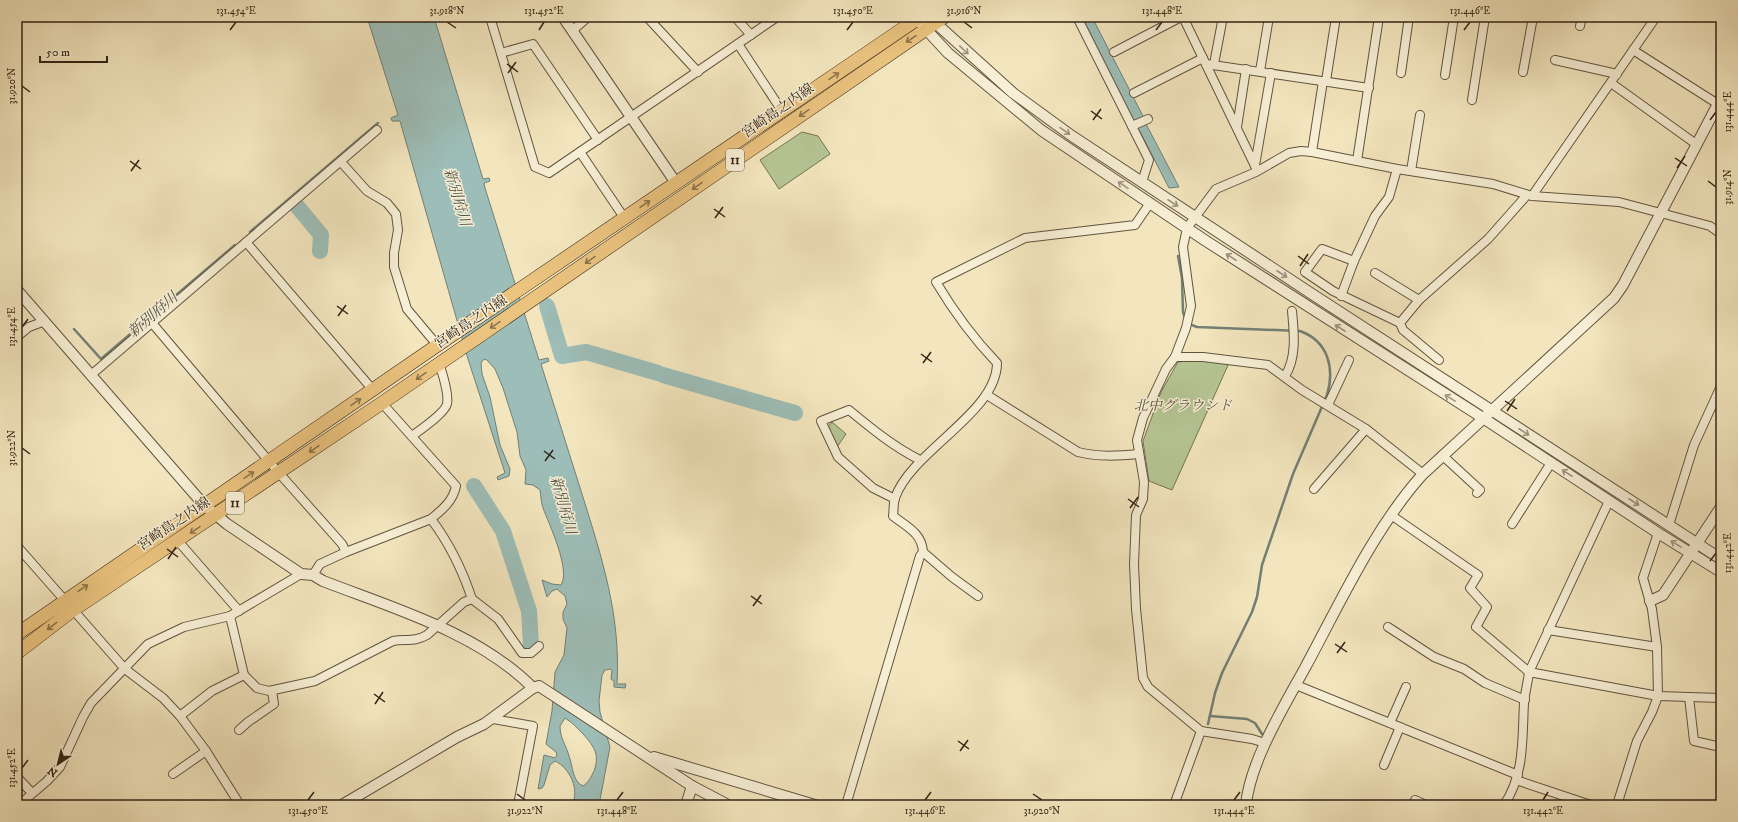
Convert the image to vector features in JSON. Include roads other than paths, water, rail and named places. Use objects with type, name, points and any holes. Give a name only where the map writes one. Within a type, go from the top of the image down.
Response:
[{"type":"main road","name":"宮崎島之内線","points":[[17,653],[69,605],[204,505],[782,111],[926,20]]},
{"type":"main road","name":"宮崎島之内線","points":[[17,634],[178,541],[217,515],[527,303],[926,20]]},
{"type":"street","points":[[490,17],[535,167],[549,173],[777,17]]},
{"type":"street","points":[[562,17],[676,183]]},
{"type":"street","points":[[572,31],[588,17]]},
{"type":"street","points":[[647,17],[698,72]]},
{"type":"street","points":[[735,17],[751,35]]},
{"type":"street","points":[[1077,17],[1149,160],[1142,182]]},
{"type":"street","points":[[1114,52],[1182,17],[1208,62],[1256,167]]},
{"type":"street","points":[[1260,71],[1269,17]]},
{"type":"street","points":[[1312,152],[1336,17]]},
{"type":"street","points":[[1357,161],[1379,17]]},
{"type":"street","points":[[1401,73],[1409,17]]},
{"type":"street","points":[[1445,75],[1454,17]]},
{"type":"street","points":[[1472,100],[1485,17]]},
{"type":"street","points":[[1523,72],[1533,17]]},
{"type":"street","points":[[1580,26],[1582,17]]},
{"type":"street","points":[[1400,323],[1419,300],[1488,239],[1530,196],[1656,17]]},
{"type":"street","points":[[926,20],[1012,93],[1142,182],[1721,559]]},
{"type":"street","points":[[926,20],[948,53],[1041,130],[1187,228],[1483,418],[1658,533],[1721,572]]},
{"type":"street","points":[[1208,62],[1222,22]]},
{"type":"street","points":[[501,54],[532,44],[598,140]]},
{"type":"street","points":[[738,44],[782,111]]},
{"type":"street","points":[[1246,805],[1255,769],[1265,743],[1341,600],[1378,535],[1410,487],[1614,298],[1623,285],[1696,144],[1720,102],[1633,50]]},
{"type":"street","points":[[1555,60],[1617,74]]},
{"type":"street","points":[[1134,93],[1208,62],[1368,88]]},
{"type":"street","points":[[1237,128],[1246,69]]},
{"type":"street","points":[[1256,167],[1271,73]]},
{"type":"street","points":[[1611,83],[1696,144]]},
{"type":"street","points":[[1411,171],[1420,115]]},
{"type":"street","points":[[1132,126],[1148,118]]},
{"type":"street","points":[[91,375],[377,130]]},
{"type":"street","points":[[580,152],[625,219]]},
{"type":"street","points":[[1265,743],[1252,739],[1201,731],[1148,687],[1143,678],[1136,610],[1134,564],[1136,515],[1143,499],[1142,467],[1137,440],[1143,418],[1166,369],[1175,357],[1186,328],[1191,306],[1187,267],[1183,247],[1187,228],[1216,189],[1230,184],[1256,167],[1289,153],[1312,152],[1397,169],[1493,184],[1530,196],[1619,202],[1710,226],[1721,234]]},
{"type":"street","points":[[341,162],[367,191],[387,203],[396,214],[398,230],[394,253],[394,267],[407,309],[441,343]]},
{"type":"street","points":[[1341,296],[1354,260],[1375,216],[1389,197],[1397,169]]},
{"type":"street","points":[[846,805],[903,608],[920,556],[923,552],[923,542],[916,533],[893,516],[895,499],[901,487],[920,460],[926,458],[987,395],[997,372],[996,364],[963,325],[936,282],[1025,238],[1135,225],[1150,203]]},
{"type":"street","points":[[246,242],[373,390]]},
{"type":"street","points":[[1354,260],[1322,249],[1305,272],[1341,296],[1400,323],[1403,330],[1439,360]]},
{"type":"street","points":[[1376,273],[1419,300]]},
{"type":"street","points":[[17,290],[204,505],[253,542],[301,574],[313,575],[323,581],[438,626],[494,657],[536,687],[644,754],[692,786],[728,805]]},
{"type":"street","points":[[1284,376],[1288,370],[1292,357],[1294,331],[1292,311]]},
{"type":"street","points":[[17,337],[29,327],[45,321]]},
{"type":"street","points":[[152,323],[279,473],[342,544],[346,552]]},
{"type":"street","points":[[1175,357],[1203,357],[1268,365],[1325,404],[1366,429],[1423,474]]},
{"type":"street","points":[[1325,404],[1349,360]]},
{"type":"street","points":[[412,436],[444,410],[447,403],[443,375],[439,363]]},
{"type":"street","points":[[1669,525],[1694,445],[1721,386]]},
{"type":"street","points":[[987,395],[1078,452],[1091,456],[1112,457],[1139,454]]},
{"type":"street","points":[[313,575],[320,564],[346,552],[431,519],[442,510],[454,495],[456,486],[382,403]]},
{"type":"street","points":[[895,499],[873,488],[838,457],[821,421],[849,410],[882,437],[904,452],[920,460]]},
{"type":"street","points":[[1314,489],[1366,429]]},
{"type":"street","points":[[1442,456],[1480,490],[1477,493]]},
{"type":"street","points":[[1512,524],[1551,463]]},
{"type":"street","points":[[1504,805],[1517,777],[1524,735],[1524,700],[1529,672],[1609,501]]},
{"type":"street","points":[[1650,601],[1663,595],[1721,507]]},
{"type":"street","points":[[1391,516],[1478,575],[1470,588],[1487,607],[1476,627],[1529,672],[1658,696],[1721,698]]},
{"type":"street","points":[[431,519],[446,539],[460,565],[472,600],[498,619],[522,653],[531,653],[540,646]]},
{"type":"street","points":[[1617,805],[1637,741],[1652,712],[1658,696],[1657,647],[1650,601],[1643,578],[1658,533]]},
{"type":"street","points":[[178,541],[239,611]]},
{"type":"street","points":[[17,546],[125,669],[163,698],[180,716],[206,751],[240,805]]},
{"type":"street","points":[[923,552],[952,577],[978,596]]},
{"type":"street","points":[[19,805],[47,781],[60,767],[91,703],[148,644],[160,637],[184,627],[230,616],[301,574]]},
{"type":"street","points":[[230,616],[244,675],[257,688],[272,691],[315,681],[393,641],[401,639],[411,641],[420,639],[438,626],[464,602],[472,600]]},
{"type":"street","points":[[1388,627],[1434,657],[1464,669],[1485,683],[1524,700]]},
{"type":"street","points":[[1548,630],[1657,647]]},
{"type":"street","points":[[180,716],[212,691],[244,675]]},
{"type":"street","points":[[1296,685],[1517,777],[1591,805]]},
{"type":"street","points":[[342,805],[457,737],[493,719],[536,687]]},
{"type":"street","points":[[1390,723],[1406,687]]},
{"type":"street","points":[[239,730],[274,704],[272,691]]},
{"type":"street","points":[[1689,698],[1694,741],[1721,747]]},
{"type":"street","points":[[493,719],[533,726],[518,805]]},
{"type":"street","points":[[1384,765],[1400,727]]},
{"type":"street","points":[[1174,805],[1201,731]]},
{"type":"street","points":[[173,774],[206,751]]},
{"type":"street","points":[[644,754],[815,805]]},
{"type":"street","points":[[17,777],[32,793]]},
{"type":"street","points":[[686,805],[692,786]]},
{"type":"street","points":[[1413,805],[1415,800],[1426,805]]},
{"type":"water","points":[[367,17],[434,17],[483,179],[489,178],[490,181],[484,183],[485,188],[539,360],[548,358],[549,361],[541,364],[603,564],[613,611],[616,635],[617,684],[626,684],[625,688],[614,687],[614,681],[611,679],[612,670],[610,669],[605,670],[602,675],[599,701],[600,712],[610,747],[599,805],[572,805],[575,793],[572,780],[565,769],[555,761],[550,765],[544,785],[542,788],[538,789],[544,755],[555,758],[557,755],[556,752],[546,744],[552,711],[555,672],[564,655],[567,628],[563,619],[563,612],[567,604],[565,596],[557,589],[552,591],[547,597],[542,580],[552,584],[561,585],[563,569],[561,558],[554,535],[543,508],[540,490],[533,485],[525,484],[526,470],[520,456],[517,432],[503,388],[495,369],[487,360],[484,359],[481,363],[482,374],[490,397],[500,445],[510,469],[509,476],[498,480],[497,477],[505,473],[468,359],[400,121],[392,121],[391,118],[398,115]],"holes":[[[565,718],[588,739],[596,755],[596,765],[594,771],[591,778],[583,786],[579,784],[575,777],[561,734],[560,726]]]},
{"type":"water","points":[[1082,17],[1092,17],[1145,120],[1135,124]]},
{"type":"water","points":[[1145,122],[1179,187],[1169,188],[1137,126]]},
{"type":"waterway","name":"新別府川","points":[[250,232],[378,123]]},
{"type":"waterway","name":"新別府川","points":[[297,206],[321,235],[320,251]]},
{"type":"waterway","name":"新別府川","points":[[74,329],[101,359],[235,245]]},
{"type":"waterway","points":[[1178,256],[1182,278],[1183,312],[1185,318]]},
{"type":"waterway","name":"新別府川","points":[[547,306],[562,356],[586,352],[658,373]]},
{"type":"waterway","points":[[1189,324],[1197,327],[1300,331],[1317,341],[1323,349],[1327,357],[1330,375],[1327,395],[1293,474],[1262,565],[1257,597],[1252,612],[1222,673],[1215,693],[1208,724]]},
{"type":"waterway","name":"新別府川","points":[[663,375],[795,413]]},
{"type":"waterway","name":"新別府川","points":[[474,486],[503,531],[529,611],[531,645]]},
{"type":"waterway","points":[[1210,716],[1247,719],[1255,723],[1262,734]]},
{"type":"park label","name":"北中グラウンド","points":[[1183,406]]}]
